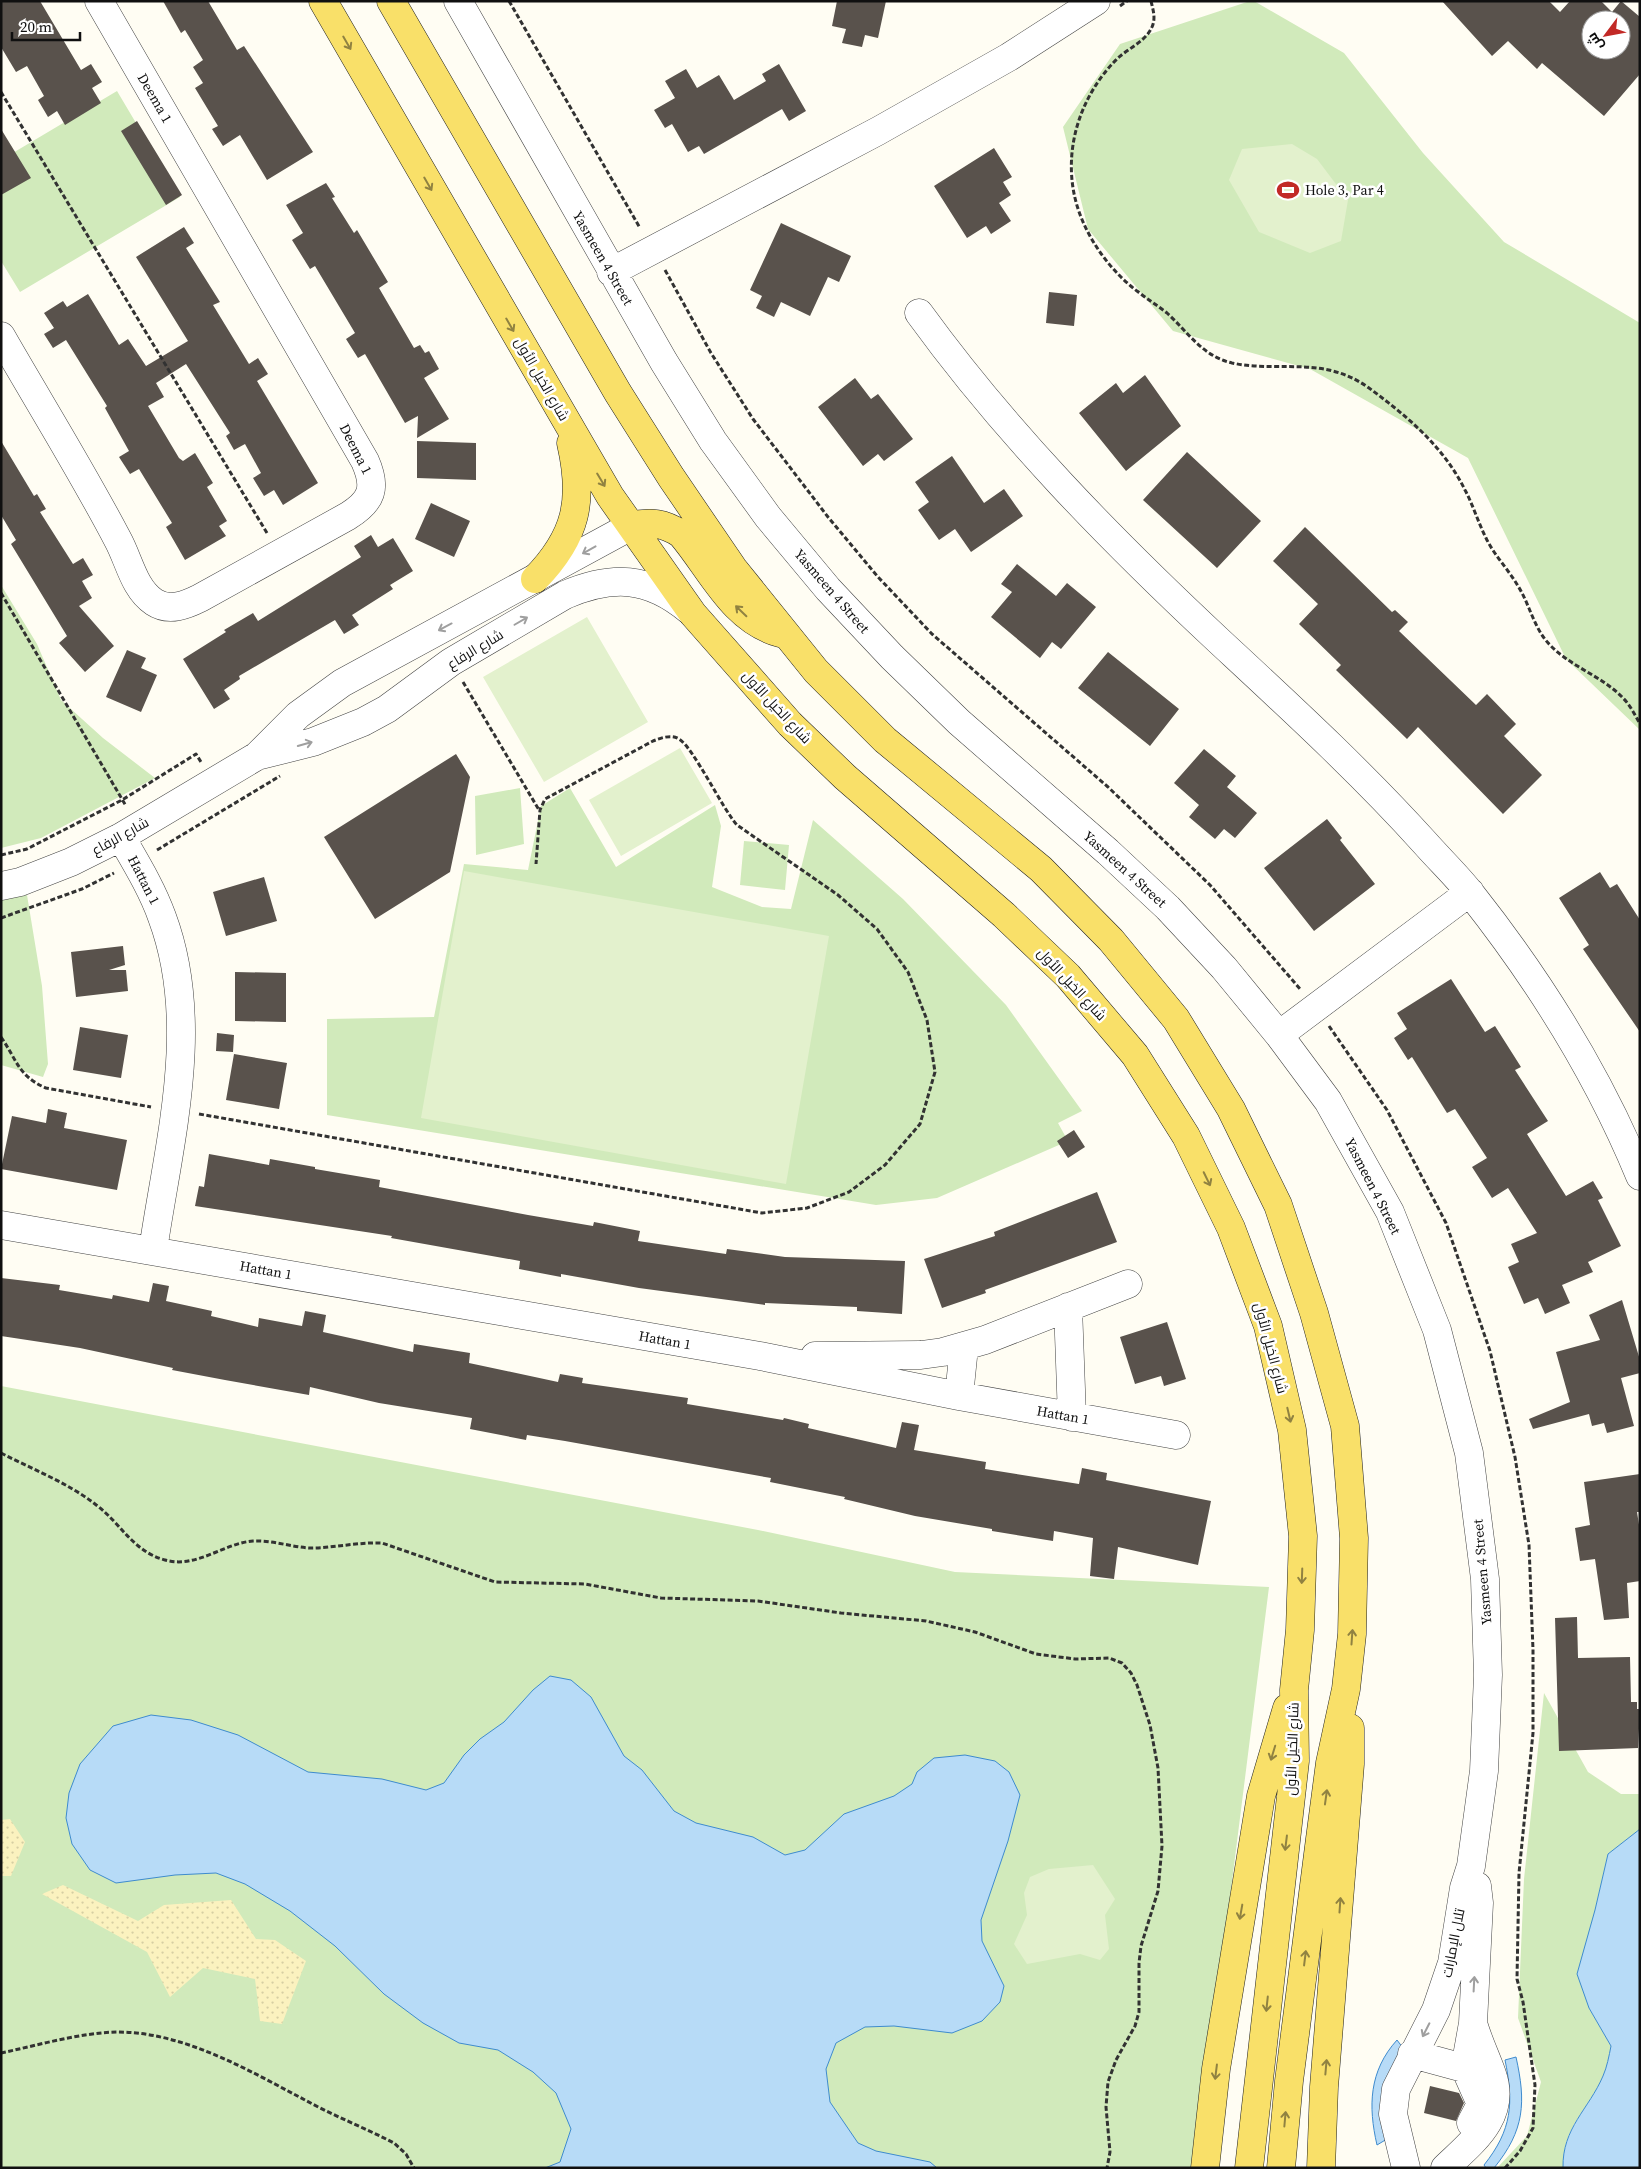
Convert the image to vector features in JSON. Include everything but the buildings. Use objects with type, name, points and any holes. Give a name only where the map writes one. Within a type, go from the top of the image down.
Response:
[{"type":"main road","name":"شارع الخيل الأول","points":[[323,1],[567,422],[631,526],[693,614],[790,724],[831,764],[1004,915],[1068,976],[1135,1055],[1186,1136],[1231,1228],[1268,1326],[1292,1430],[1303,1536],[1300,1630],[1294,1690],[1295,1761],[1249,2168]]},
{"type":"main road","points":[[391,1],[618,393],[695,513],[784,634],[816,671],[885,740],[1041,869],[1112,940],[1176,1019],[1231,1109],[1278,1205],[1314,1313],[1345,1426],[1354,1538],[1352,1634],[1346,1689],[1330,1764],[1321,1829],[1289,2081],[1281,2168]]},
{"type":"main road","points":[[535,579],[551,563],[563,545],[572,525],[577,505],[579,485],[567,422]]},
{"type":"main road","points":[[631,526],[656,522],[670,526],[681,534],[740,612],[768,629],[784,634]]},
{"type":"main road","points":[[1321,2168],[1324,2087],[1350,1764],[1350,1726],[1346,1689]]},
{"type":"main road","points":[[1205,2168],[1216,2070],[1261,1796],[1294,1690]]},
{"type":"street","name":"Deema 1","points":[[1,336],[118,540],[143,592],[155,603],[170,607],[186,605],[362,507],[371,493],[372,476],[99,1]]},
{"type":"street","name":"Yasmeen 4 Street","points":[[458,1],[611,272],[713,441],[768,517],[828,589],[892,657],[959,722],[1108,852],[1168,908],[1224,968],[1279,1035],[1328,1101],[1390,1212],[1437,1330],[1469,1453],[1485,1579],[1488,1675],[1484,1771],[1471,1866]]},
{"type":"street","points":[[611,272],[878,131],[1009,57],[1096,1]]},
{"type":"street","points":[[919,313],[948,353],[1079,503],[1133,559],[1361,774],[1470,892],[1529,972],[1582,1056],[1627,1144],[1640,1176]]},
{"type":"street","name":"شارع الرفاع","points":[[258,756],[298,715],[342,683],[631,526]]},
{"type":"street","name":"شارع الرفاع","points":[[1,886],[20,882],[71,862],[129,831],[258,756],[313,742],[363,722],[387,709],[451,662],[565,595],[598,584],[616,581],[638,582],[658,589],[693,614]]},
{"type":"street","name":"Hattan 1","points":[[129,831],[148,885],[163,918],[175,962],[182,1006],[182,1052],[152,1250]]},
{"type":"street","points":[[1279,1035],[1470,892]]},
{"type":"street","name":"Hattan 1","points":[[1,1225],[760,1356],[959,1396],[1176,1435]]},
{"type":"street","points":[[760,1356],[921,1355],[964,1347],[1128,1284]]},
{"type":"street","points":[[1068,1307],[1072,1417]]},
{"type":"street","points":[[959,1396],[964,1347]]},
{"type":"street","name":"تلال الإمارات","points":[[1445,2168],[1481,2104],[1465,2068],[1473,2023],[1479,1903],[1471,1866]]},
{"type":"street","name":"تلال الإمارات","points":[[1406,2168],[1393,2114],[1396,2090],[1445,1987],[1452,1963],[1464,1888],[1471,1866]]},
{"type":"street","name":"تلال الإمارات","points":[[1445,2168],[1475,2141],[1488,2123],[1494,2100],[1493,2076],[1473,2023]]},
{"type":"street","points":[[1412,2054],[1493,2076]]},
{"type":"path","points":[[509,1],[653,250]]},
{"type":"path","points":[[1151,1],[1154,12],[1153,26],[1145,38],[1118,58],[1099,80],[1081,110],[1075,131],[1071,174],[1074,196],[1080,217],[1104,257],[1136,291],[1166,312],[1203,350],[1218,358],[1234,363],[1311,366],[1341,373],[1368,387],[1408,419],[1440,451],[1453,469],[1465,489],[1486,538],[1520,589],[1540,632],[1550,646],[1609,686],[1623,698],[1640,724]]},
{"type":"path","points":[[1,92],[279,553]]},
{"type":"path","points":[[1,593],[122,800],[129,831]]},
{"type":"path","points":[[451,662],[540,810]]},
{"type":"path","points":[[1,1037],[18,1068],[36,1084],[46,1088],[762,1213],[807,1208],[849,1192],[885,1165],[920,1124],[935,1072],[927,1020],[908,972],[878,929],[838,895],[737,825],[725,811],[688,748],[679,738],[666,736],[653,741],[548,797],[542,803],[540,810],[536,864]]},
{"type":"path","points":[[1,855],[27,849],[122,800],[196,754],[227,808]]},
{"type":"path","points":[[1,1453],[95,1503],[134,1544],[150,1555],[168,1561],[188,1561],[239,1542],[256,1540],[310,1548],[364,1542],[382,1543],[495,1582],[585,1584],[661,1598],[758,1600],[856,1615],[926,1622],[975,1632],[1036,1654],[1075,1659],[1109,1658],[1122,1663],[1131,1673],[1137,1685],[1152,1732],[1158,1768],[1162,1846],[1158,1891],[1141,1946],[1139,2012],[1135,2026],[1116,2060],[1108,2082],[1106,2107],[1110,2152],[1107,2168]]},
{"type":"path","points":[[1,2053],[96,2034],[117,2032],[159,2038],[240,2065],[304,2100],[394,2143],[406,2154],[414,2168]]},
{"type":"green space","points":[[1254,1],[1344,53],[1423,153],[1504,242],[1640,323],[1640,730],[1566,659],[1468,458],[1310,369],[1173,331],[1088,229],[1063,127],[1120,44]]},
{"type":"green space","points":[[117,91],[180,197],[20,292],[1,261],[1,160]]},
{"type":"green space","name":"Hole 3, Par 4","points":[[1292,144],[1317,159],[1348,200],[1341,241],[1310,253],[1259,232],[1229,180],[1242,149]]},
{"type":"green space","points":[[1,585],[37,644],[61,700],[103,738],[155,778],[41,838],[1,848]]},
{"type":"green space","points":[[587,617],[648,722],[544,782],[483,677]]},
{"type":"green space","points":[[680,748],[712,803],[621,856],[589,800]]},
{"type":"green space","points":[[520,788],[524,844],[476,855],[475,796]]},
{"type":"green space","points":[[570,788],[616,867],[715,805],[721,826],[712,887],[762,907],[791,909],[813,820],[903,899],[1006,1005],[1082,1111],[1058,1123],[1068,1141],[937,1198],[876,1205],[327,1115],[327,1019],[434,1017],[464,864],[528,870],[541,806]]},
{"type":"green space","points":[[744,841],[789,845],[785,890],[740,885]]},
{"type":"green space","points":[[464,871],[829,936],[786,1184],[421,1118]]},
{"type":"green space","points":[[27,895],[42,986],[48,1064],[43,1077],[1,1065],[1,899]]},
{"type":"green space","points":[[1,1386],[758,1530],[955,1572],[1269,1587],[1196,2168],[1,2168]]},
{"type":"green space","points":[[1544,1693],[1588,1772],[1621,1794],[1640,1794],[1640,1829],[1608,1854],[1595,1910],[1589,2008],[1611,2046],[1603,2076],[1577,2119],[1567,2141],[1563,2168],[1497,2168],[1527,2136],[1541,2082],[1518,2018],[1524,1879]]},
{"type":"green space","points":[[1093,1865],[1115,1899],[1105,1915],[1109,1949],[1100,1960],[1080,1954],[1027,1964],[1014,1944],[1027,1915],[1024,1893],[1030,1877],[1049,1869]]},
{"type":"sand","points":[[10,1819],[25,1842],[11,1876],[1,1876],[1,1820]]},
{"type":"sand","points":[[63,1885],[138,1921],[164,1905],[231,1900],[256,1939],[275,1940],[306,1961],[282,2024],[260,2021],[255,1979],[203,1968],[170,1997],[147,1952],[42,1894]]},
{"type":"water","points":[[550,1676],[571,1680],[591,1697],[624,1756],[642,1770],[674,1811],[696,1823],[753,1837],[785,1855],[805,1850],[844,1814],[894,1796],[912,1784],[917,1772],[934,1758],[965,1755],[995,1761],[1009,1772],[1020,1795],[1008,1841],[981,1920],[982,1941],[1004,1986],[1000,2002],[982,2021],[952,2033],[894,2026],[865,2027],[836,2043],[826,2069],[830,2102],[858,2143],[876,2151],[930,2162],[937,2168],[545,2168],[560,2162],[571,2129],[556,2093],[533,2072],[498,2050],[459,2043],[423,2023],[384,1994],[335,1946],[290,1911],[245,1884],[216,1873],[175,1875],[116,1883],[90,1870],[72,1844],[66,1818],[69,1793],[80,1764],[113,1726],[151,1715],[191,1720],[238,1735],[308,1772],[382,1779],[426,1790],[444,1783],[464,1755],[480,1739],[504,1722],[533,1690]]},
{"type":"water","points":[[1640,1829],[1640,2168],[1563,2168],[1567,2141],[1577,2119],[1603,2076],[1611,2046],[1589,2008],[1577,1974],[1608,1854]]},
{"type":"water","points":[[1397,2040],[1403,2048],[1387,2139],[1377,2145],[1372,2116],[1373,2090],[1381,2064]]},
{"type":"water","points":[[1516,2057],[1522,2102],[1517,2128],[1512,2141],[1494,2168],[1486,2168],[1484,2165],[1500,2140],[1508,2116],[1510,2103],[1505,2060]]},
{"type":"place","name":"Hole 3, Par 4","points":[[1288,190]]}]
